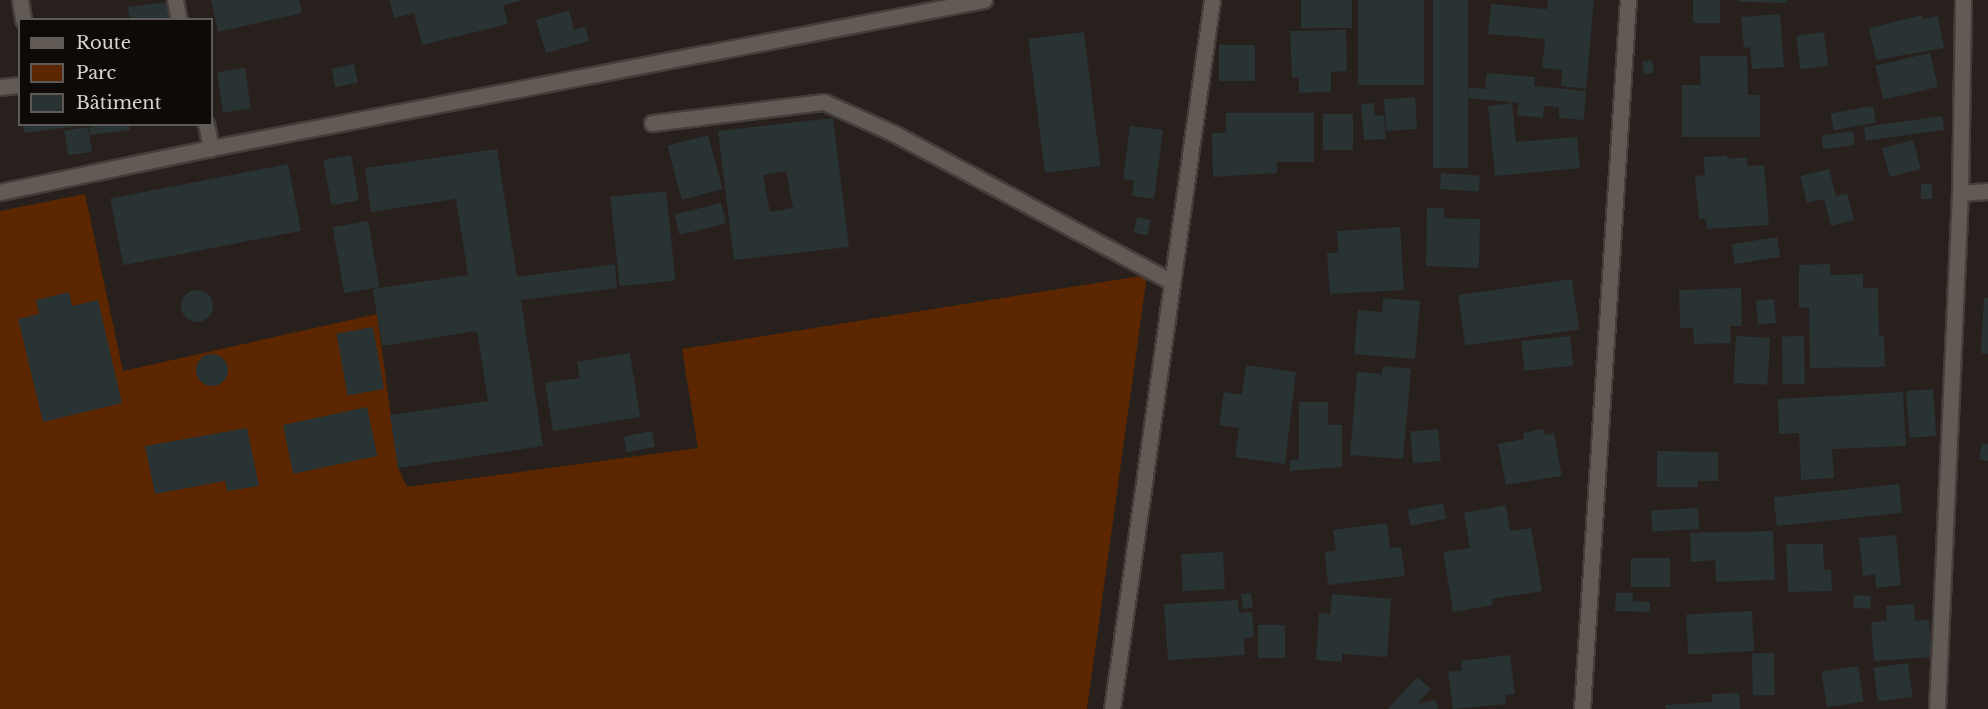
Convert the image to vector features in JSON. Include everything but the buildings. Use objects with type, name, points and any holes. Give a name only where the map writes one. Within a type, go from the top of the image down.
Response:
[{"type":"street","points":[[20,0],[23,18]]},
{"type":"street","points":[[175,0],[179,18]]},
{"type":"street","points":[[0,192],[211,148],[984,0]]},
{"type":"street","points":[[1112,709],[1212,0]]},
{"type":"street","points":[[1582,709],[1628,0]]},
{"type":"street","points":[[1937,709],[1960,193],[1963,0]]},
{"type":"street","points":[[0,87],[18,85]]},
{"type":"street","points":[[652,123],[824,102],[893,133],[1172,282]]},
{"type":"street","points":[[206,126],[211,148]]},
{"type":"street","points":[[1960,193],[1988,190]]},
{"type":"green space","points":[[85,194],[123,371],[377,314],[398,468],[407,487],[698,448],[682,349],[1147,275],[1087,709],[0,709],[0,211]]}]
